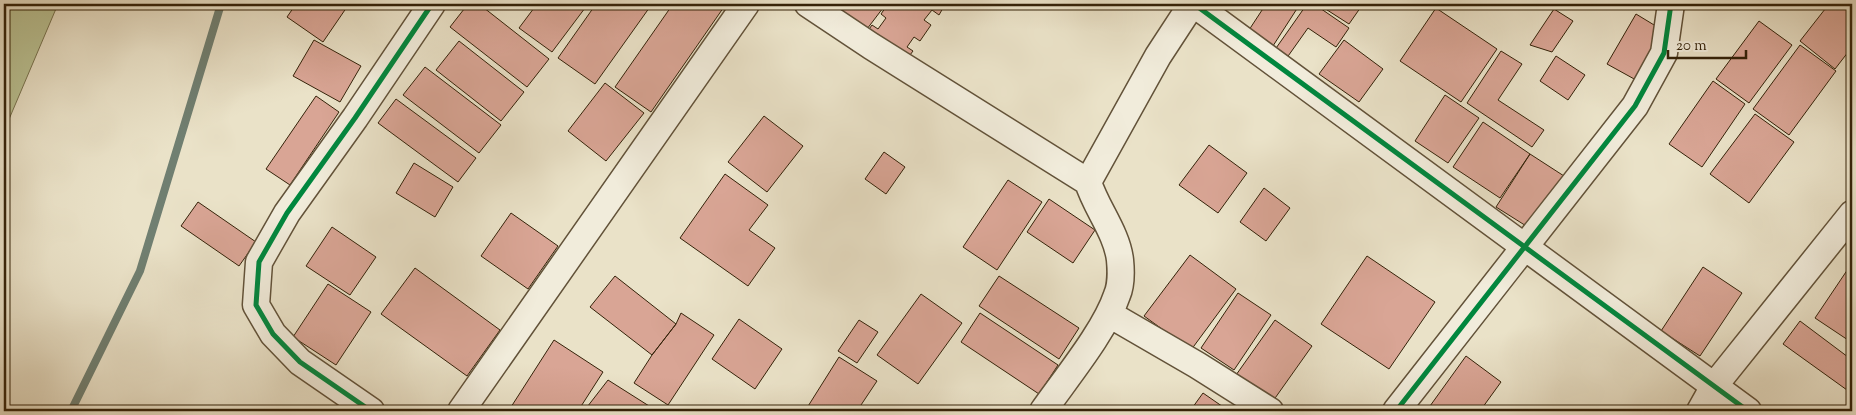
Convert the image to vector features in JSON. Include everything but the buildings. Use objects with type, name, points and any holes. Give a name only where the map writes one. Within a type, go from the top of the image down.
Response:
[{"type":"street","points":[[371,411],[300,362],[273,334],[256,305],[260,262],[287,214],[432,4]]},
{"type":"street","points":[[461,411],[746,4]]},
{"type":"street","points":[[808,4],[871,46],[1088,182],[1094,200],[1110,230],[1120,259],[1118,292],[1109,314],[1044,411]]},
{"type":"street","points":[[1088,182],[1158,56],[1193,4],[1748,411]]},
{"type":"street","points":[[1396,411],[1523,246],[1635,106],[1664,53],[1671,4]]},
{"type":"street","points":[[1700,411],[1714,386],[1852,214]]},
{"type":"street","points":[[1109,314],[1197,365],[1270,411]]},
{"type":"green space","points":[[4,4],[58,4],[4,131]]},
{"type":"waterway","points":[[71,411],[140,271],[221,4]]},
{"type":"cycle path","points":[[371,411],[300,362],[273,334],[256,305],[259,262],[287,213],[355,118],[432,4]]},
{"type":"cycle path","points":[[1194,4],[1748,411]]},
{"type":"cycle path","points":[[1396,411],[1635,106],[1664,53],[1671,4]]}]
